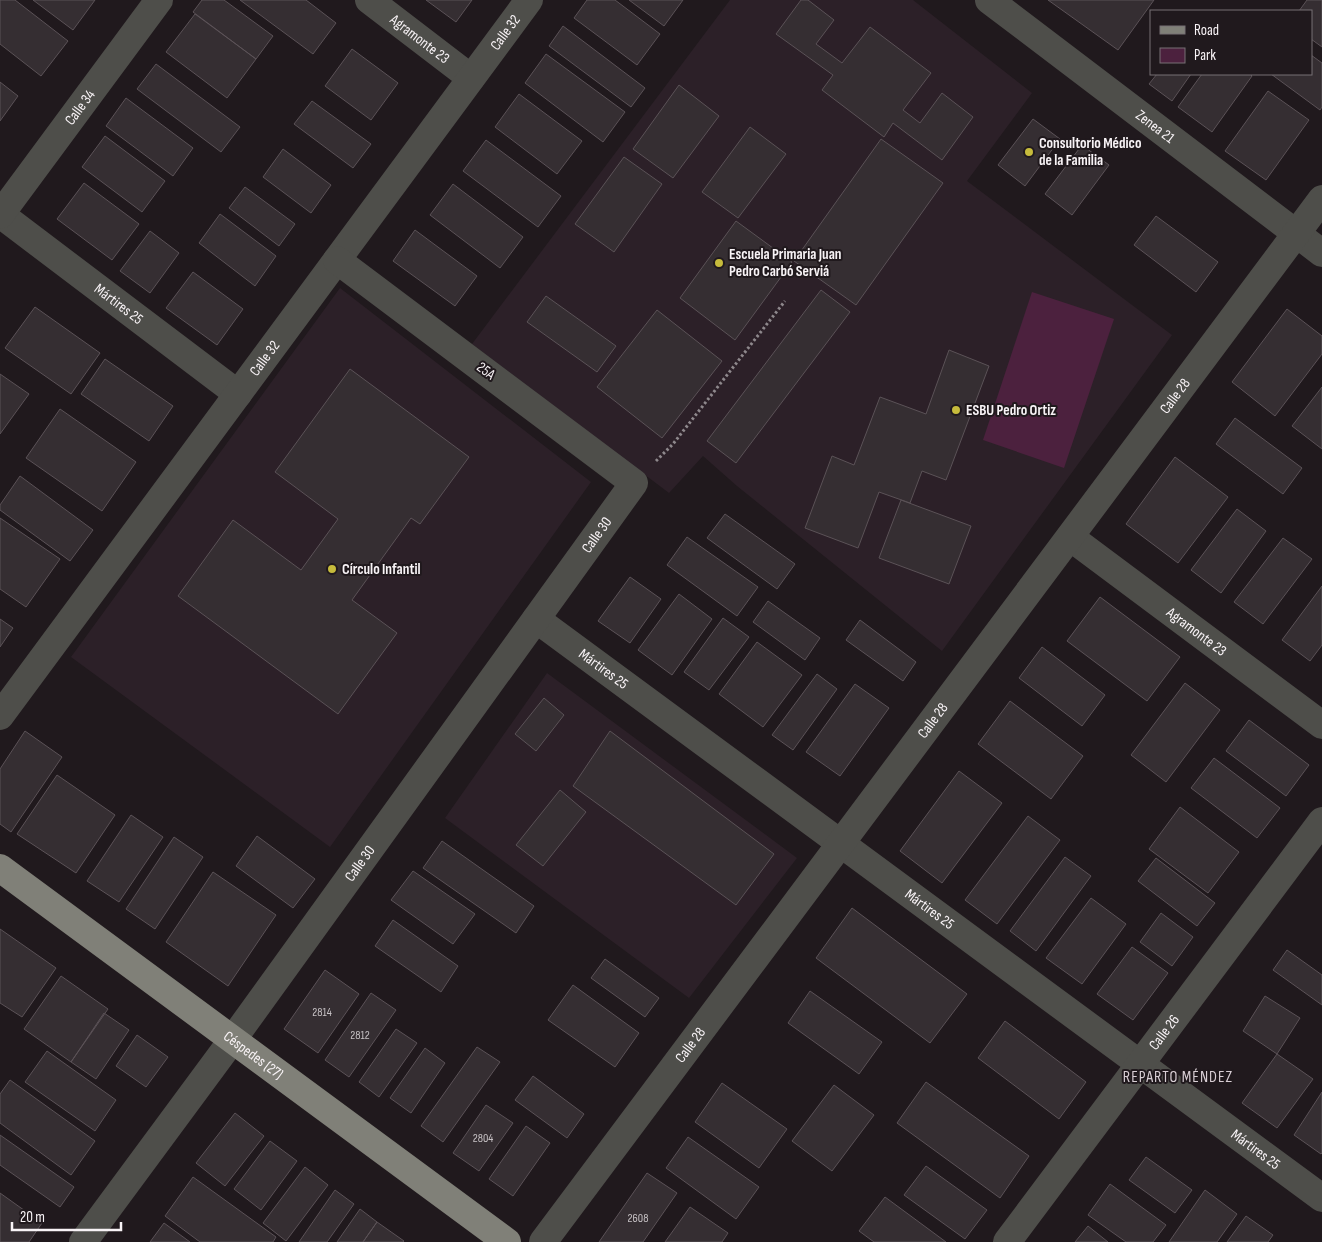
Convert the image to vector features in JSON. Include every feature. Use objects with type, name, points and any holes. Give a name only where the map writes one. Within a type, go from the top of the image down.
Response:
[{"type":"main road","name":"Céspedes (27)","points":[[0,868],[507,1242]]},
{"type":"street","name":"Calle 34","points":[[0,214],[159,0]]},
{"type":"street","name":"Agramonte 23","points":[[368,0],[471,78]]},
{"type":"street","name":"Calle 32","points":[[0,716],[529,0]]},
{"type":"street","name":"Zenea 21","points":[[990,0],[1322,253]]},
{"type":"street","name":"Calle 28","points":[[543,1242],[1322,199]]},
{"type":"street","name":"Mártires 25","points":[[0,214],[238,394]]},
{"type":"street","name":"25A","points":[[337,260],[634,483]]},
{"type":"street","name":"Calle 30","points":[[83,1242],[233,1040],[634,483]]},
{"type":"street","name":"Agramonte 23","points":[[1070,537],[1322,725]]},
{"type":"street","name":"Mártires 25","points":[[536,619],[1322,1198]]},
{"type":"street","name":"Calle 26","points":[[1007,1242],[1322,821]]},
{"type":"path","points":[[634,483],[673,444],[786,301]]},
{"type":"shaded area","points":[[730,0],[913,0],[1032,93],[967,181],[1172,335],[942,651],[737,486],[703,456],[669,493],[472,344]]},
{"type":"shaded area","name":"Círculo Infantil","points":[[340,288],[591,482],[330,847],[71,657]]},
{"type":"shaded area","points":[[547,673],[797,858],[689,998],[445,818]]},
{"type":"green space","points":[[1032,292],[1114,319],[1064,468],[983,440]]},
{"type":"building","points":[[0,0],[15,0],[68,41],[41,76],[0,44]]},
{"type":"building","points":[[33,0],[95,0],[73,30]]},
{"type":"building","points":[[202,0],[224,0],[273,36],[256,59],[193,12]]},
{"type":"building","points":[[240,0],[306,0],[336,23],[313,54]]},
{"type":"building","points":[[426,0],[472,0],[456,22]]},
{"type":"building","points":[[587,0],[615,0],[660,34],[637,65],[574,18]]},
{"type":"building","points":[[629,0],[683,0],[664,26]]},
{"type":"building","points":[[801,0],[808,0],[834,20],[816,44],[842,63],[870,27],[931,73],[903,110],[920,123],[942,93],[973,117],[942,160],[893,123],[884,137],[822,90],[833,75],[776,34]]},
{"type":"building","points":[[1048,0],[1154,0],[1118,50]]},
{"type":"building","points":[[1307,0],[1322,0],[1322,47],[1312,40],[1312,10],[1300,10]]},
{"type":"building","points":[[195,14],[256,59],[227,98],[166,52]]},
{"type":"building","points":[[563,26],[645,88],[631,107],[549,46]]},
{"type":"building","points":[[352,49],[398,83],[371,120],[325,86]]},
{"type":"building","points":[[546,54],[625,112],[603,142],[525,83]]},
{"type":"building","points":[[1312,56],[1322,63],[1322,107],[1320,110],[1272,75],[1312,75]]},
{"type":"building","points":[[156,64],[240,127],[221,152],[137,89]]},
{"type":"building","points":[[1156,75],[1190,75],[1172,101],[1149,84]]},
{"type":"building","points":[[1201,75],[1252,76],[1212,132],[1178,107]]},
{"type":"building","points":[[0,82],[18,96],[0,121]]},
{"type":"building","points":[[679,85],[719,116],[673,178],[633,149]]},
{"type":"building","points":[[1268,91],[1309,120],[1266,180],[1225,151]]},
{"type":"building","points":[[519,94],[582,141],[557,174],[495,127]]},
{"type":"building","points":[[126,98],[193,148],[173,176],[106,126]]},
{"type":"building","points":[[312,101],[371,144],[353,168],[294,124]]},
{"type":"building","name":"Consultorio Médico de la Familia","points":[[1033,119],[1060,139],[1025,186],[998,165]]},
{"type":"building","points":[[750,127],[786,154],[738,218],[702,192]]},
{"type":"building","points":[[105,136],[165,181],[142,212],[82,167]]},
{"type":"building","points":[[881,139],[943,183],[856,305],[794,261]]},
{"type":"building","points":[[486,140],[561,196],[538,227],[463,171]]},
{"type":"building","points":[[1082,145],[1109,165],[1072,215],[1045,194]]},
{"type":"building","points":[[283,149],[331,185],[311,213],[263,177]]},
{"type":"building","points":[[624,157],[662,184],[614,252],[575,224]]},
{"type":"building","points":[[84,183],[139,224],[112,260],[57,219]]},
{"type":"building","points":[[453,184],[523,237],[500,268],[430,215]]},
{"type":"building","points":[[245,187],[295,224],[279,246],[229,208]]},
{"type":"building","points":[[220,214],[276,256],[255,286],[199,243]]},
{"type":"building","points":[[1156,216],[1218,262],[1196,292],[1134,245]]},
{"type":"building","points":[[736,221],[792,262],[735,340],[680,298]]},
{"type":"building","points":[[415,230],[477,276],[455,306],[393,261]]},
{"type":"building","points":[[150,231],[179,253],[150,293],[120,271]]},
{"type":"building","points":[[193,272],[243,309],[217,345],[166,308]]},
{"type":"building","points":[[821,290],[850,312],[736,463],[707,441]]},
{"type":"building","points":[[546,296],[616,346],[597,372],[527,322]]},
{"type":"building","points":[[35,307],[100,353],[71,394],[5,348]]},
{"type":"building","points":[[1287,309],[1322,336],[1322,354],[1275,416],[1232,382]]},
{"type":"building","points":[[657,310],[722,361],[662,438],[597,387]]},
{"type":"building","points":[[949,350],[989,366],[946,480],[922,471],[910,503],[879,492],[858,548],[805,528],[832,456],[854,465],[880,397],[926,414]]},
{"type":"building","points":[[105,359],[173,406],[149,441],[81,394]]},
{"type":"building","points":[[350,369],[469,457],[420,524],[411,518],[352,600],[397,633],[338,714],[178,596],[233,520],[301,570],[338,519],[275,472]]},
{"type":"building","points":[[0,374],[29,394],[0,434]]},
{"type":"building","points":[[1322,387],[1322,449],[1292,426]]},
{"type":"building","points":[[60,409],[136,462],[102,511],[26,458]]},
{"type":"building","points":[[1235,418],[1302,468],[1283,494],[1216,444]]},
{"type":"building","points":[[1175,457],[1228,497],[1178,563],[1126,524]]},
{"type":"building","points":[[20,476],[93,530],[70,561],[0,510],[0,505]]},
{"type":"building","points":[[901,500],[971,526],[949,584],[879,558]]},
{"type":"building","points":[[1237,509],[1266,531],[1221,593],[1191,570]]},
{"type":"building","points":[[725,514],[795,564],[777,589],[707,538]]},
{"type":"building","points":[[0,518],[60,559],[26,607],[0,589]]},
{"type":"building","points":[[687,537],[758,587],[737,616],[667,565]]},
{"type":"building","points":[[1283,538],[1312,559],[1263,624],[1234,602]]},
{"type":"building","points":[[630,577],[661,599],[630,643],[598,621]]},
{"type":"building","points":[[1322,586],[1322,645],[1310,661],[1282,640]]},
{"type":"building","points":[[679,594],[712,619],[672,675],[638,650]]},
{"type":"building","points":[[1100,597],[1180,657],[1147,701],[1067,641]]},
{"type":"building","points":[[768,601],[820,638],[805,660],[753,622]]},
{"type":"building","points":[[723,618],[749,637],[709,690],[684,672]]},
{"type":"building","points":[[0,619],[13,628],[0,647]]},
{"type":"building","points":[[860,620],[916,662],[903,681],[846,640]]},
{"type":"building","points":[[757,642],[802,675],[763,727],[719,694]]},
{"type":"building","points":[[1042,647],[1105,695],[1082,726],[1019,678]]},
{"type":"building","points":[[817,674],[837,689],[793,750],[772,735]]},
{"type":"building","points":[[1185,683],[1220,710],[1166,782],[1131,755]]},
{"type":"building","points":[[855,684],[889,708],[840,776],[806,752]]},
{"type":"building","points":[[544,698],[564,715],[536,751],[515,734]]},
{"type":"building","points":[[1010,701],[1083,756],[1051,799],[978,744]]},
{"type":"building","points":[[1249,720],[1309,765],[1286,796],[1226,751]]},
{"type":"building","points":[[25,731],[62,757],[11,832],[0,824],[0,769]]},
{"type":"building","points":[[610,731],[774,854],[736,905],[573,786]]},
{"type":"building","points":[[1214,758],[1280,808],[1257,838],[1191,788]]},
{"type":"building","points":[[959,771],[1002,803],[942,883],[900,851]]},
{"type":"building","points":[[57,775],[115,815],[76,873],[17,834]]},
{"type":"building","points":[[560,790],[586,812],[543,866],[516,845]]},
{"type":"building","points":[[1180,807],[1239,852],[1208,893],[1149,849]]},
{"type":"building","points":[[131,815],[163,837],[119,902],[87,881]]},
{"type":"building","points":[[1028,816],[1060,840],[997,924],[965,900]]},
{"type":"building","points":[[257,836],[315,879],[293,908],[236,866]]},
{"type":"building","points":[[174,837],[203,857],[155,929],[126,909]]},
{"type":"building","points":[[442,841],[534,906],[516,933],[423,868]]},
{"type":"building","points":[[1065,857],[1091,876],[1036,951],[1010,931]]},
{"type":"building","points":[[1156,858],[1215,903],[1197,926],[1138,881]]},
{"type":"building","points":[[413,871],[475,914],[453,944],[391,900]]},
{"type":"building","points":[[213,872],[276,915],[228,986],[166,942]]},
{"type":"building","points":[[1091,898],[1126,924],[1082,984],[1046,958]]},
{"type":"building","points":[[852,908],[967,994],[930,1043],[816,958]]},
{"type":"building","points":[[1161,913],[1193,937],[1172,966],[1140,942]]},
{"type":"building","points":[[393,920],[458,966],[441,992],[375,946]]},
{"type":"building","points":[[0,929],[56,968],[22,1017],[0,1003]]},
{"type":"building","points":[[1132,947],[1168,973],[1133,1020],[1097,994]]},
{"type":"building","points":[[1287,950],[1322,975],[1322,1005],[1273,970]]},
{"type":"building","points":[[605,959],[659,998],[645,1017],[591,978]]},
{"type":"building","points":[[325,970],[359,994],[318,1053],[284,1029]]},
{"type":"building","points":[[61,976],[108,1009],[71,1062],[24,1029]]},
{"type":"building","points":[[573,985],[639,1033],[615,1067],[548,1020]]},
{"type":"building","points":[[810,991],[882,1042],[859,1074],[788,1023]]},
{"type":"building","points":[[371,993],[396,1010],[349,1077],[325,1060]]},
{"type":"building","points":[[1265,996],[1300,1018],[1277,1054],[1243,1031]]},
{"type":"building","points":[[104,1013],[129,1030],[96,1079],[71,1062]]},
{"type":"building","points":[[1005,1021],[1086,1082],[1059,1119],[978,1058]]},
{"type":"building","points":[[396,1029],[417,1043],[379,1097],[359,1082]]},
{"type":"building","points":[[137,1035],[168,1057],[146,1087],[116,1066]]},
{"type":"building","points":[[477,1047],[500,1062],[443,1142],[421,1126]]},
{"type":"building","points":[[425,1048],[445,1063],[411,1113],[390,1098]]},
{"type":"building","points":[[47,1051],[116,1100],[95,1131],[25,1082]]},
{"type":"building","points":[[1277,1054],[1313,1079],[1277,1128],[1242,1103]]},
{"type":"building","points":[[533,1076],[584,1114],[567,1138],[515,1100]]},
{"type":"building","points":[[10,1080],[95,1141],[71,1175],[0,1123],[0,1094]]},
{"type":"building","points":[[926,1082],[1029,1156],[1000,1198],[897,1123]]},
{"type":"building","points":[[722,1083],[787,1129],[759,1168],[695,1122]]},
{"type":"building","points":[[834,1085],[874,1115],[832,1171],[792,1141]]},
{"type":"building","points":[[1322,1092],[1322,1153],[1321,1154],[1294,1135]]},
{"type":"building","points":[[486,1105],[513,1123],[479,1171],[453,1153]]},
{"type":"building","points":[[235,1113],[264,1136],[225,1186],[196,1163]]},
{"type":"building","points":[[526,1126],[550,1143],[513,1196],[489,1179]]},
{"type":"building","points":[[0,1135],[74,1187],[60,1207],[0,1165]]},
{"type":"building","points":[[688,1137],[759,1187],[736,1219],[666,1168]]},
{"type":"building","points":[[270,1141],[297,1161],[261,1210],[234,1189]]},
{"type":"building","points":[[1146,1157],[1192,1190],[1175,1213],[1129,1180]]},
{"type":"building","points":[[926,1166],[987,1210],[965,1239],[904,1195]]},
{"type":"building","points":[[305,1167],[328,1185],[286,1241],[263,1223]]},
{"type":"building","points":[[647,1173],[677,1193],[643,1242],[599,1242]]},
{"type":"building","points":[[193,1177],[276,1237],[273,1242],[200,1242],[165,1216]]},
{"type":"building","points":[[1110,1184],[1166,1225],[1153,1242],[1126,1242],[1088,1215]]},
{"type":"building","points":[[335,1190],[354,1204],[327,1242],[299,1242]]},
{"type":"building","points":[[1205,1190],[1237,1214],[1217,1242],[1169,1242]]},
{"type":"building","points":[[0,1193],[42,1223],[29,1242],[0,1242]]},
{"type":"building","points":[[885,1197],[946,1242],[874,1242],[859,1231]]},
{"type":"building","points":[[690,1207],[728,1233],[722,1242],[665,1242]]},
{"type":"building","points":[[360,1209],[377,1222],[363,1242],[337,1242]]},
{"type":"building","points":[[1246,1216],[1273,1235],[1268,1242],[1227,1242]]},
{"type":"building","points":[[377,1222],[404,1241],[363,1242]]},
{"type":"building","points":[[164,1223],[190,1242],[150,1242]]},
{"type":"building","points":[[1088,1226],[1108,1242],[1075,1242]]},
{"type":"place","name":"Consultorio Médico de la Familia","points":[[1029,152]]},
{"type":"place","name":"Escuela Primaria Juan Pedro Carbó Serviá","points":[[719,263]]},
{"type":"place","name":"ESBU Pedro Ortiz","points":[[956,410]]},
{"type":"place","name":"Círculo Infantil","points":[[332,569]]},
{"type":"district","name":"REPARTO MÉNDEZ","points":[[1178,1077]]}]
